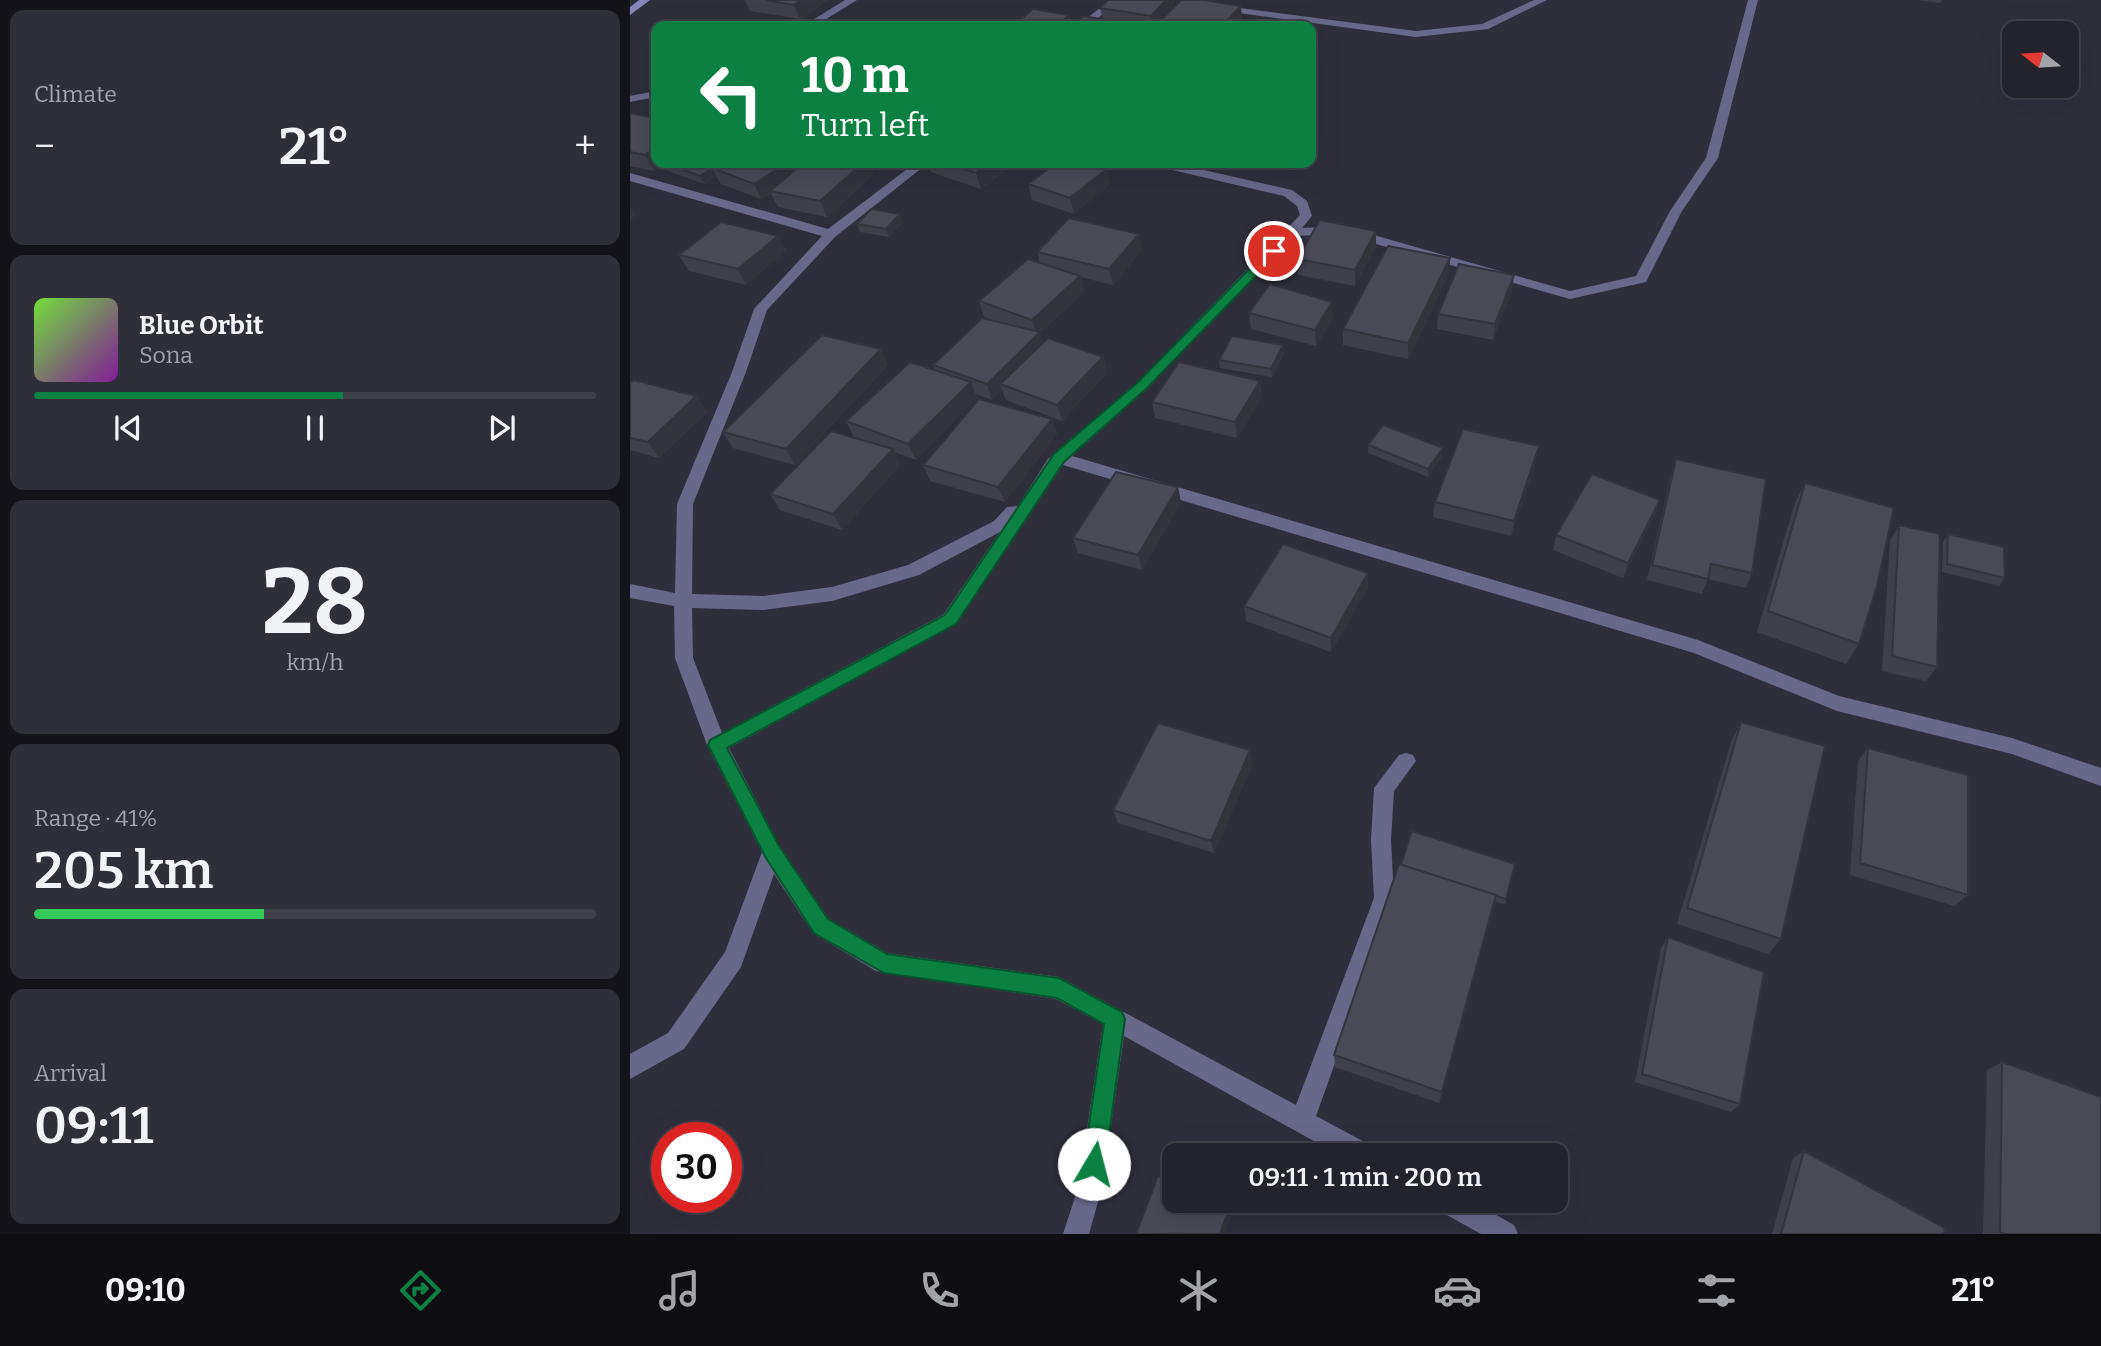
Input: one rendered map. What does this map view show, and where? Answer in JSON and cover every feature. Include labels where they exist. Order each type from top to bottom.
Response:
[{"type":"main road","points":[[630,12],[645,0]]},
{"type":"street","points":[[816,21],[852,0]]},
{"type":"street","points":[[1089,21],[1116,0]]},
{"type":"street","points":[[1184,0],[1202,5],[1416,34],[1484,27],[1542,0]]},
{"type":"street","points":[[1292,232],[1342,230],[1570,295],[1641,279],[1676,211],[1712,158],[1753,0]]},
{"type":"street","points":[[630,99],[651,95]]},
{"type":"street","points":[[916,168],[830,234],[761,309],[739,372],[685,504],[684,658],[717,745],[772,852],[821,926],[884,963],[1059,988],[1341,1143]]},
{"type":"street","points":[[630,591],[683,601],[763,603],[818,596],[913,570],[1000,525],[1059,458],[1142,386],[1306,216],[1303,204],[1288,193],[1180,168]]},
{"type":"street","points":[[630,177],[830,234]]},
{"type":"street","points":[[717,745],[950,619],[1059,458]]},
{"type":"street","points":[[1059,458],[1698,647],[1837,703],[2012,746],[2101,777]]},
{"type":"street","points":[[1302,1121],[1384,898],[1381,840],[1384,788],[1406,761]]},
{"type":"street","points":[[630,1067],[676,1041],[733,959],[772,852]]},
{"type":"street","points":[[1076,1234],[1090,1188],[1115,1019]]},
{"type":"street","points":[[1468,1213],[1505,1234]]},
{"type":"building","points":[[766,0],[801,0],[794,5]]},
{"type":"building","points":[[1108,0],[1166,0],[1151,16],[1100,8]]},
{"type":"building","points":[[1181,0],[1204,0],[1241,6],[1227,21],[1160,21]]},
{"type":"building","points":[[1033,9],[1069,15],[1062,21],[1019,21]]},
{"type":"building","points":[[1083,16],[1112,21],[1077,21]]},
{"type":"building","points":[[630,113],[651,117],[651,151],[645,155],[630,152]]},
{"type":"building","points":[[678,168],[713,168],[700,176]]},
{"type":"building","points":[[712,168],[779,168],[754,184]]},
{"type":"building","points":[[797,168],[857,168],[820,201],[770,191]]},
{"type":"building","points":[[960,168],[984,168],[976,173]]},
{"type":"building","points":[[1049,168],[1107,169],[1070,198],[1028,184]]},
{"type":"building","points":[[871,209],[900,214],[886,229],[857,224]]},
{"type":"building","points":[[1069,218],[1139,234],[1109,269],[1037,252]]},
{"type":"building","points":[[1320,220],[1376,231],[1355,270],[1297,259]]},
{"type":"building","points":[[721,222],[778,236],[738,269],[679,255]]},
{"type":"building","points":[[1388,246],[1450,258],[1408,343],[1343,329]]},
{"type":"building","points":[[1028,259],[1080,276],[1032,320],[979,301]]},
{"type":"building","points":[[1459,264],[1514,275],[1495,324],[1438,314]]},
{"type":"building","points":[[1270,284],[1332,302],[1315,330],[1249,313]]},
{"type":"building","points":[[982,318],[1040,332],[987,384],[933,365]]},
{"type":"building","points":[[822,335],[881,349],[786,449],[723,432]]},
{"type":"building","points":[[1232,336],[1283,345],[1271,369],[1219,360]]},
{"type":"building","points":[[1048,338],[1103,357],[1057,405],[1000,384]]},
{"type":"building","points":[[910,362],[971,382],[908,444],[846,421]]},
{"type":"building","points":[[1179,362],[1260,381],[1235,422],[1152,402]]},
{"type":"building","points":[[634,380],[696,396],[648,442],[630,438],[630,383]]},
{"type":"building","points":[[979,399],[1052,419],[998,487],[923,465]]},
{"type":"building","points":[[1383,425],[1443,448],[1428,469],[1368,445]]},
{"type":"building","points":[[1463,429],[1539,446],[1514,521],[1435,502]]},
{"type":"building","points":[[831,431],[893,449],[833,514],[770,494]]},
{"type":"building","points":[[1676,459],[1766,479],[1752,573],[1711,564],[1708,579],[1652,565]]},
{"type":"building","points":[[1116,472],[1178,487],[1138,555],[1073,538]]},
{"type":"building","points":[[1592,474],[1660,500],[1628,563],[1556,535]]},
{"type":"building","points":[[1805,483],[1894,508],[1877,586],[1859,644],[1768,611]]},
{"type":"building","points":[[1899,525],[1940,534],[1937,667],[1892,656]]},
{"type":"building","points":[[1948,534],[2004,547],[2005,578],[1947,564]]},
{"type":"building","points":[[1283,544],[1368,573],[1331,638],[1244,606]]},
{"type":"building","points":[[1741,722],[1825,746],[1781,939],[1687,908]]},
{"type":"building","points":[[1158,723],[1250,750],[1211,841],[1113,810]]},
{"type":"building","points":[[1868,748],[1968,775],[1968,895],[1860,863]]},
{"type":"building","points":[[1412,831],[1515,864],[1506,899],[1401,865]]},
{"type":"building","points":[[1399,864],[1496,895],[1442,1092],[1334,1055]]},
{"type":"building","points":[[1668,937],[1764,972],[1740,1104],[1642,1074]]},
{"type":"building","points":[[2002,1062],[2101,1097],[2101,1234],[2000,1232]]},
{"type":"building","points":[[1804,1151],[1945,1228],[1944,1234],[1781,1234]]},
{"type":"building","points":[[1158,1176],[1162,1178],[1162,1213],[1227,1213],[1220,1234],[1136,1234]]},
{"type":"route","points":[[1094,1164],[1115,1019],[1059,988],[884,963],[821,926],[772,852],[717,745],[950,619],[1059,458],[1142,386],[1274,251]]}]
